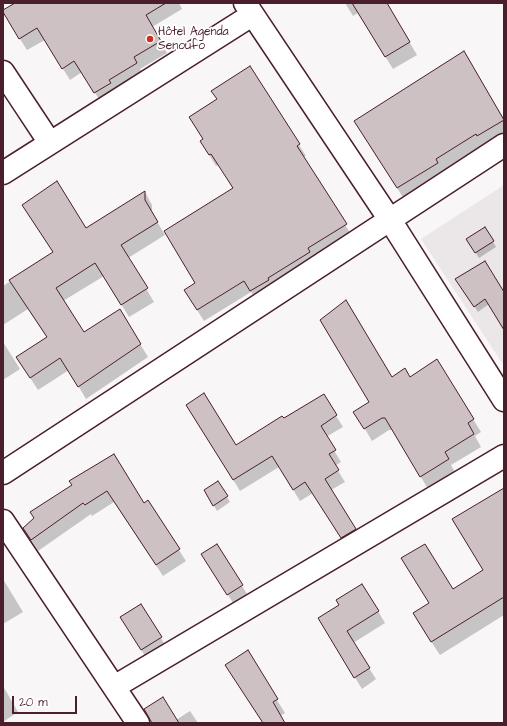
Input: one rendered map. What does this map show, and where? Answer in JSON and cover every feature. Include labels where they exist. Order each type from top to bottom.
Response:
[{"type":"street","points":[[3,173],[50,144],[248,9],[390,220],[504,400]]},
{"type":"street","points":[[3,72],[50,144]]},
{"type":"street","points":[[3,474],[504,145]]},
{"type":"street","points":[[114,687],[504,456]]},
{"type":"street","points":[[3,521],[138,723]]},
{"type":"shaded area","points":[[504,185],[504,366],[421,239]]},
{"type":"building","points":[[15,3],[166,3],[146,15],[161,41],[134,57],[137,63],[109,80],[111,83],[94,93],[74,61],[62,69],[37,28],[19,39],[3,12],[3,10]]},
{"type":"building","points":[[352,3],[387,3],[410,42],[385,57]]},
{"type":"building","points":[[464,51],[504,120],[477,136],[476,134],[436,159],[438,163],[397,188],[354,121]]},
{"type":"building","points":[[250,66],[300,144],[297,146],[347,224],[308,248],[310,252],[250,291],[244,281],[197,310],[184,290],[195,283],[164,231],[233,188],[211,154],[209,155],[200,141],[203,139],[189,117],[217,99],[211,91]]},
{"type":"building","points":[[57,181],[86,228],[145,191],[145,200],[158,222],[121,245],[148,288],[121,305],[95,263],[56,288],[84,332],[120,309],[141,344],[78,387],[60,358],[30,378],[16,357],[47,337],[9,280],[53,252],[22,205]]},
{"type":"building","points":[[485,227],[494,241],[475,253],[466,239]]},
{"type":"building","points":[[485,261],[504,292],[504,330],[485,299],[474,307],[455,279]]},
{"type":"building","points":[[346,300],[392,377],[405,368],[410,377],[437,359],[474,419],[468,423],[474,434],[445,452],[449,459],[420,477],[385,418],[382,418],[364,429],[353,412],[369,402],[320,320]]},
{"type":"building","points":[[204,393],[236,445],[282,416],[284,418],[324,394],[337,415],[321,426],[336,450],[329,454],[339,470],[325,479],[356,529],[341,538],[305,482],[293,490],[272,456],[233,480],[186,405]]},
{"type":"building","points":[[114,454],[144,503],[148,500],[180,549],[156,565],[107,491],[85,505],[83,503],[31,540],[23,528],[34,518],[30,512],[72,485],[69,481]]},
{"type":"building","points":[[218,481],[228,496],[213,506],[204,490]]},
{"type":"building","points":[[504,488],[504,597],[431,642],[413,613],[429,603],[401,558],[425,544],[453,589],[483,570],[452,519]]},
{"type":"building","points":[[217,544],[243,585],[227,595],[201,554]]},
{"type":"building","points":[[362,584],[379,611],[347,631],[370,668],[354,678],[318,618],[339,605],[336,600]]},
{"type":"building","points":[[141,604],[162,637],[141,650],[120,617]]},
{"type":"building","points":[[248,650],[278,699],[273,702],[285,723],[263,723],[225,665]]},
{"type":"building","points":[[163,697],[179,723],[152,723],[144,709]]},
{"type":"place","name":"Hôtel Agenda Senoufo","points":[[150,39]]}]
